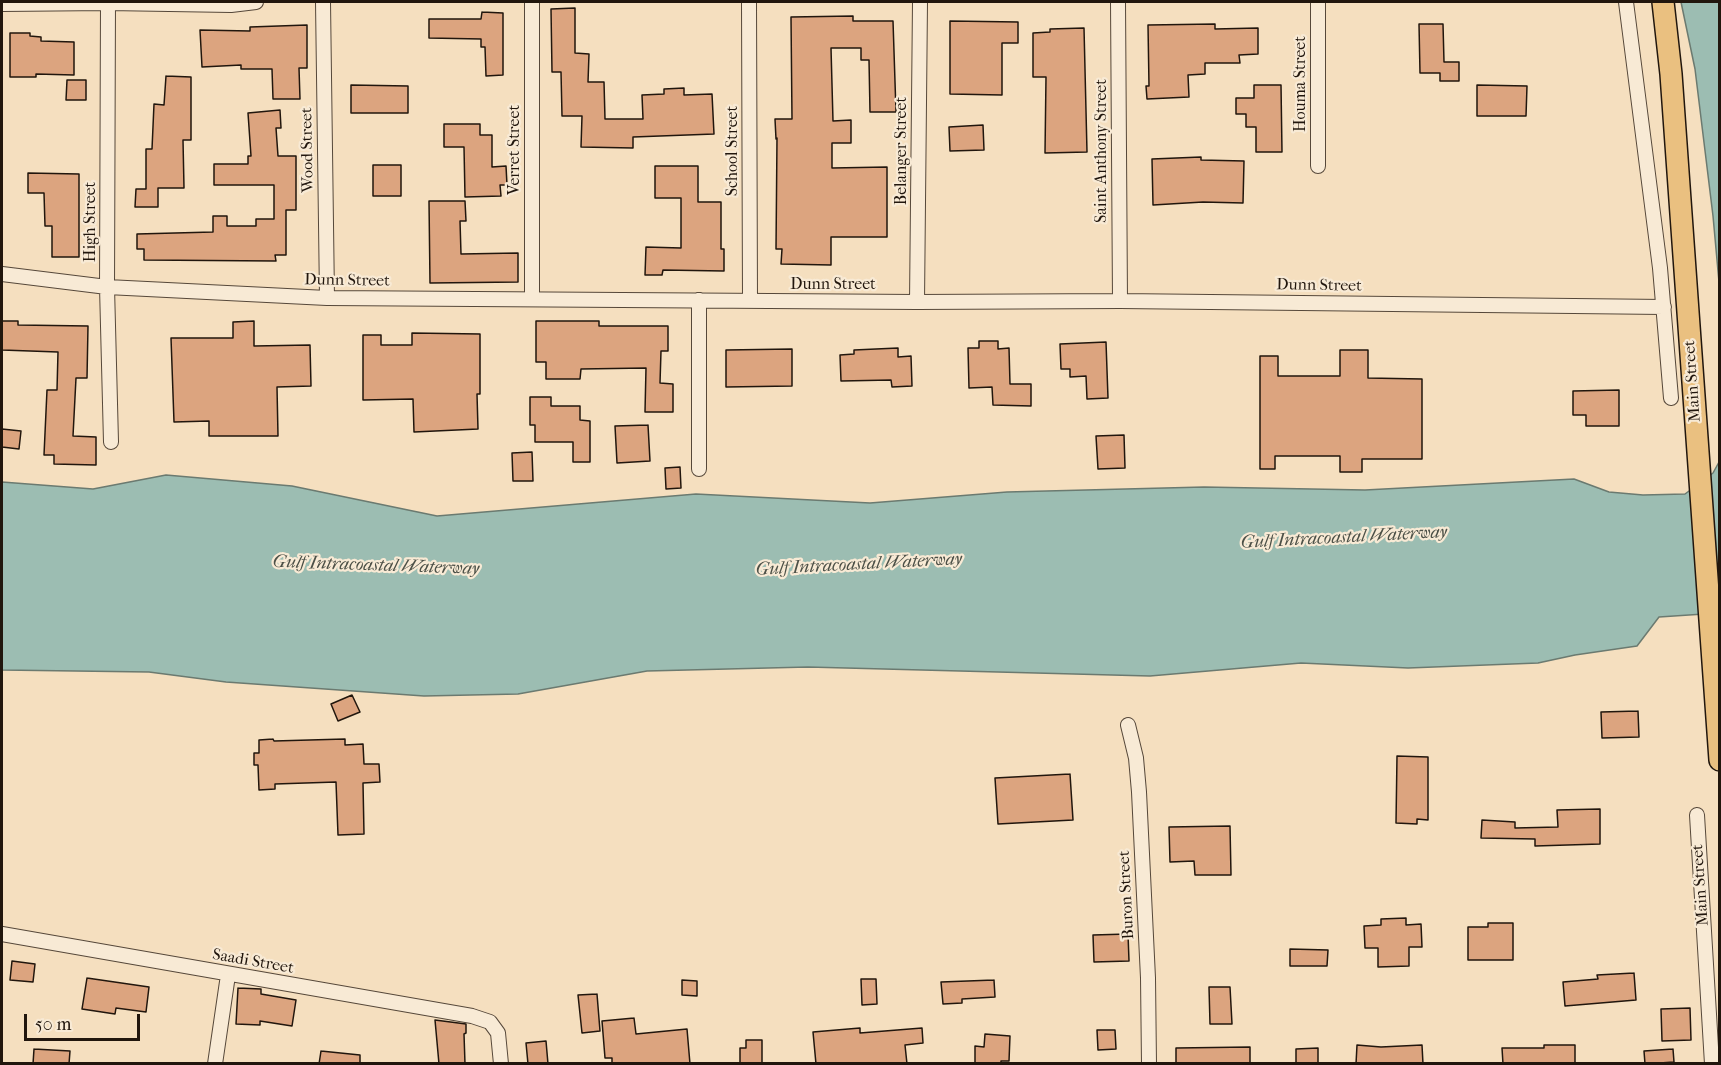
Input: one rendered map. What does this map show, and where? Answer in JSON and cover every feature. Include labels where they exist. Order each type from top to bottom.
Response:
[{"type":"main road","name":"Main Street","points":[[1663,2],[1672,86],[1719,760]]},
{"type":"street","points":[[2,4],[108,2],[231,5],[256,2]]},
{"type":"street","name":"High Street","points":[[108,2],[107,287],[111,442]]},
{"type":"street","name":"Wood Street","points":[[322,2],[327,298]]},
{"type":"street","name":"Verret Street","points":[[532,2],[532,299]]},
{"type":"street","name":"School Street","points":[[749,2],[750,301]]},
{"type":"street","name":"Belanger Street","points":[[918,302],[920,2]]},
{"type":"street","name":"Saint Anthony Street","points":[[1118,2],[1119,301]]},
{"type":"street","name":"Houma Street","points":[[1318,2],[1318,166]]},
{"type":"street","name":"Main Street","points":[[1626,2],[1664,307],[1671,398]]},
{"type":"street","name":"Dunn Street","points":[[2,274],[107,287],[327,298],[1119,301],[1664,307]]},
{"type":"street","points":[[699,300],[699,469]]},
{"type":"street","name":"Buron Street","points":[[1128,725],[1136,758],[1139,792],[1148,978],[1149,1064]]},
{"type":"street","name":"Main Street","points":[[1697,815],[1712,1064]]},
{"type":"street","name":"Saadi Street","points":[[2,934],[472,1016],[490,1022],[498,1033],[501,1064]]},
{"type":"street","points":[[215,1064],[228,975]]},
{"type":"water","points":[[1681,2],[1719,2],[1719,282],[1695,69]]},
{"type":"water","name":"Gulf Intracoastal Waterway","points":[[1719,462],[1719,613],[1659,617],[1637,646],[1538,663],[1408,668],[1301,663],[1150,676],[808,667],[647,671],[518,694],[424,696],[226,682],[149,672],[2,670],[2,482],[93,489],[166,475],[292,486],[437,516],[696,494],[870,503],[1007,492],[1204,487],[1365,490],[1574,479],[1609,492],[1643,495],[1685,494],[1713,473]]},
{"type":"building","points":[[575,8],[575,53],[589,54],[588,82],[604,82],[605,119],[643,119],[642,95],[664,94],[664,89],[684,88],[684,95],[712,94],[714,134],[633,137],[633,148],[581,147],[582,116],[562,116],[561,72],[552,72],[551,9]]},
{"type":"building","points":[[482,12],[503,13],[503,75],[486,76],[485,47],[481,47],[481,39],[429,38],[429,19],[481,19]]},
{"type":"building","points":[[853,16],[853,21],[893,21],[896,112],[870,112],[869,60],[861,60],[861,48],[831,48],[833,121],[851,120],[851,143],[832,143],[832,168],[887,167],[887,237],[831,237],[831,265],[781,264],[782,249],[776,249],[777,138],[775,119],[792,119],[791,17]]},
{"type":"building","points":[[950,21],[1018,22],[1018,43],[1002,43],[1002,95],[950,94]]},
{"type":"building","points":[[1215,24],[1215,29],[1258,28],[1258,54],[1239,55],[1240,63],[1205,63],[1205,74],[1188,75],[1189,97],[1147,99],[1146,86],[1149,86],[1148,25]]},
{"type":"building","points":[[1419,24],[1443,24],[1444,62],[1459,62],[1459,81],[1440,81],[1440,73],[1420,73]]},
{"type":"building","points":[[307,25],[307,68],[299,68],[300,99],[273,99],[272,69],[241,69],[241,65],[202,67],[200,30],[250,31],[250,27]]},
{"type":"building","points":[[1084,28],[1087,152],[1045,153],[1046,77],[1033,77],[1033,33],[1050,32],[1050,29]]},
{"type":"building","points":[[10,33],[30,33],[30,36],[41,37],[41,41],[74,42],[74,75],[36,74],[36,77],[10,77]]},
{"type":"building","points":[[166,76],[191,77],[191,140],[183,140],[184,188],[158,188],[158,207],[135,207],[136,189],[146,189],[146,149],[152,149],[154,104],[164,105]]},
{"type":"building","points":[[67,80],[86,80],[86,100],[66,100]]},
{"type":"building","points":[[351,85],[408,86],[408,113],[351,113]]},
{"type":"building","points":[[1254,85],[1281,85],[1282,152],[1256,152],[1256,127],[1246,127],[1246,114],[1236,114],[1236,98],[1254,98]]},
{"type":"building","points":[[1477,85],[1527,86],[1526,116],[1477,116]]},
{"type":"building","points":[[280,110],[281,128],[276,128],[278,156],[296,156],[296,210],[286,210],[286,255],[275,255],[276,261],[144,260],[144,249],[137,249],[137,234],[213,232],[213,216],[227,216],[227,226],[256,226],[256,219],[274,219],[274,185],[214,185],[214,164],[248,164],[248,156],[251,156],[248,113]]},
{"type":"building","points":[[444,124],[480,124],[480,135],[492,135],[492,167],[506,166],[507,185],[500,185],[501,196],[465,197],[464,147],[444,147]]},
{"type":"building","points":[[983,125],[984,150],[950,151],[949,127]]},
{"type":"building","points":[[1201,157],[1201,160],[1244,161],[1243,203],[1203,202],[1153,205],[1152,159]]},
{"type":"building","points":[[373,165],[401,165],[401,196],[373,196]]},
{"type":"building","points":[[655,166],[698,166],[698,202],[721,202],[721,249],[724,249],[724,271],[663,270],[662,275],[645,275],[646,247],[681,248],[681,198],[655,198]]},
{"type":"building","points":[[28,173],[79,174],[79,257],[52,257],[52,226],[45,226],[44,193],[28,193]]},
{"type":"building","points":[[429,201],[465,201],[466,221],[460,221],[461,254],[518,253],[518,282],[430,283]]},
{"type":"building","points":[[2,321],[18,321],[18,325],[88,326],[87,378],[76,378],[73,436],[96,437],[96,465],[54,464],[54,455],[44,455],[47,390],[57,390],[58,352],[2,350]]},
{"type":"building","points":[[254,321],[254,346],[310,345],[311,386],[277,387],[278,436],[209,436],[209,421],[174,422],[171,338],[233,338],[233,322]]},
{"type":"building","points":[[536,321],[599,321],[599,326],[668,326],[668,351],[661,351],[660,383],[673,384],[673,412],[645,412],[646,368],[581,369],[580,379],[546,379],[546,362],[536,362]]},
{"type":"building","points":[[412,333],[480,334],[478,429],[414,432],[413,399],[363,400],[363,335],[381,335],[381,345],[412,345]]},
{"type":"building","points":[[979,341],[998,341],[998,349],[1009,348],[1010,384],[1031,384],[1031,406],[993,405],[992,387],[969,388],[968,348],[979,348]]},
{"type":"building","points":[[1106,342],[1108,398],[1087,399],[1086,376],[1070,377],[1070,369],[1061,369],[1060,344]]},
{"type":"building","points":[[898,348],[898,357],[911,356],[912,386],[892,387],[891,380],[841,381],[840,355],[854,354],[854,350]]},
{"type":"building","points":[[792,349],[792,386],[726,387],[726,350]]},
{"type":"building","points":[[1340,350],[1368,350],[1368,378],[1422,379],[1422,459],[1362,459],[1362,472],[1340,472],[1340,456],[1275,456],[1275,469],[1260,469],[1260,356],[1278,356],[1278,376],[1340,376]]},
{"type":"building","points":[[1619,390],[1619,426],[1586,426],[1586,415],[1573,415],[1573,391]]},
{"type":"building","points":[[530,397],[551,397],[551,406],[580,406],[580,420],[590,421],[590,462],[573,462],[573,442],[535,442],[535,425],[530,425]]},
{"type":"building","points":[[648,425],[650,461],[617,463],[615,426]]},
{"type":"building","points":[[2,429],[21,431],[19,449],[2,447]]},
{"type":"building","points":[[1124,435],[1125,468],[1098,469],[1096,436]]},
{"type":"building","points":[[532,452],[533,481],[513,481],[512,453]]},
{"type":"building","points":[[680,467],[681,488],[666,489],[665,468]]},
{"type":"building","points":[[352,695],[360,712],[338,721],[331,704]]},
{"type":"building","points":[[1638,711],[1639,737],[1602,738],[1601,712]]},
{"type":"building","points":[[273,739],[274,741],[345,739],[345,745],[363,744],[364,764],[379,764],[380,782],[363,783],[364,834],[338,835],[336,782],[275,784],[275,789],[259,790],[258,765],[254,765],[254,753],[259,753],[259,740]]},
{"type":"building","points":[[1397,756],[1428,757],[1428,820],[1417,819],[1417,824],[1396,823]]},
{"type":"building","points":[[1070,774],[1073,820],[998,824],[995,778]]},
{"type":"building","points":[[1600,809],[1600,844],[1535,846],[1535,839],[1481,838],[1482,820],[1515,822],[1515,828],[1558,827],[1557,810]]},
{"type":"building","points":[[1230,826],[1231,875],[1195,875],[1194,861],[1170,862],[1169,827]]},
{"type":"building","points":[[1406,918],[1406,925],[1421,924],[1422,947],[1409,947],[1409,966],[1378,967],[1378,948],[1365,948],[1364,926],[1381,925],[1381,919]]},
{"type":"building","points":[[1488,923],[1513,923],[1513,960],[1468,960],[1468,927],[1488,927]]},
{"type":"building","points":[[1128,934],[1129,961],[1094,962],[1093,935]]},
{"type":"building","points":[[1290,949],[1328,950],[1327,966],[1290,966]]},
{"type":"building","points":[[12,961],[35,964],[33,982],[10,980]]},
{"type":"building","points":[[1634,973],[1636,1000],[1565,1006],[1563,982],[1598,979],[1597,975]]},
{"type":"building","points":[[87,978],[149,987],[146,1012],[116,1008],[115,1014],[82,1009]]},
{"type":"building","points":[[861,979],[876,979],[877,1004],[862,1005]]},
{"type":"building","points":[[682,980],[697,981],[697,996],[682,995]]},
{"type":"building","points":[[994,980],[995,997],[962,999],[962,1003],[943,1004],[941,982]]},
{"type":"building","points":[[1209,987],[1230,987],[1232,1024],[1210,1024]]},
{"type":"building","points":[[238,988],[261,989],[261,994],[296,1000],[292,1026],[260,1021],[260,1025],[236,1024]]},
{"type":"building","points":[[597,994],[600,1031],[582,1033],[578,995]]},
{"type":"building","points":[[1690,1008],[1691,1040],[1662,1041],[1661,1009]]},
{"type":"building","points":[[634,1018],[636,1034],[687,1029],[690,1064],[612,1064],[612,1058],[605,1058],[602,1021]]},
{"type":"building","points":[[435,1020],[466,1024],[465,1064],[439,1064]]},
{"type":"building","points":[[860,1028],[860,1033],[922,1028],[923,1043],[905,1045],[907,1064],[816,1064],[813,1032]]},
{"type":"building","points":[[1097,1030],[1115,1030],[1116,1049],[1098,1050]]},
{"type":"building","points":[[985,1034],[1010,1036],[1009,1061],[1001,1061],[1001,1064],[975,1064],[975,1046],[984,1047]]},
{"type":"building","points":[[746,1040],[762,1040],[762,1064],[740,1064],[740,1048],[746,1048]]},
{"type":"building","points":[[546,1041],[548,1064],[528,1064],[526,1043]]},
{"type":"building","points":[[1357,1045],[1381,1047],[1422,1045],[1423,1064],[1356,1064]]},
{"type":"building","points":[[1544,1045],[1575,1045],[1575,1064],[1503,1064],[1502,1048],[1544,1048]]},
{"type":"building","points":[[1250,1047],[1250,1064],[1176,1064],[1176,1048]]},
{"type":"building","points":[[1318,1048],[1318,1064],[1296,1064],[1296,1049]]},
{"type":"building","points":[[34,1049],[70,1051],[69,1064],[33,1064]]},
{"type":"building","points":[[1673,1049],[1674,1062],[1645,1064],[1644,1051]]},
{"type":"building","points":[[321,1051],[360,1055],[360,1064],[319,1064]]}]
